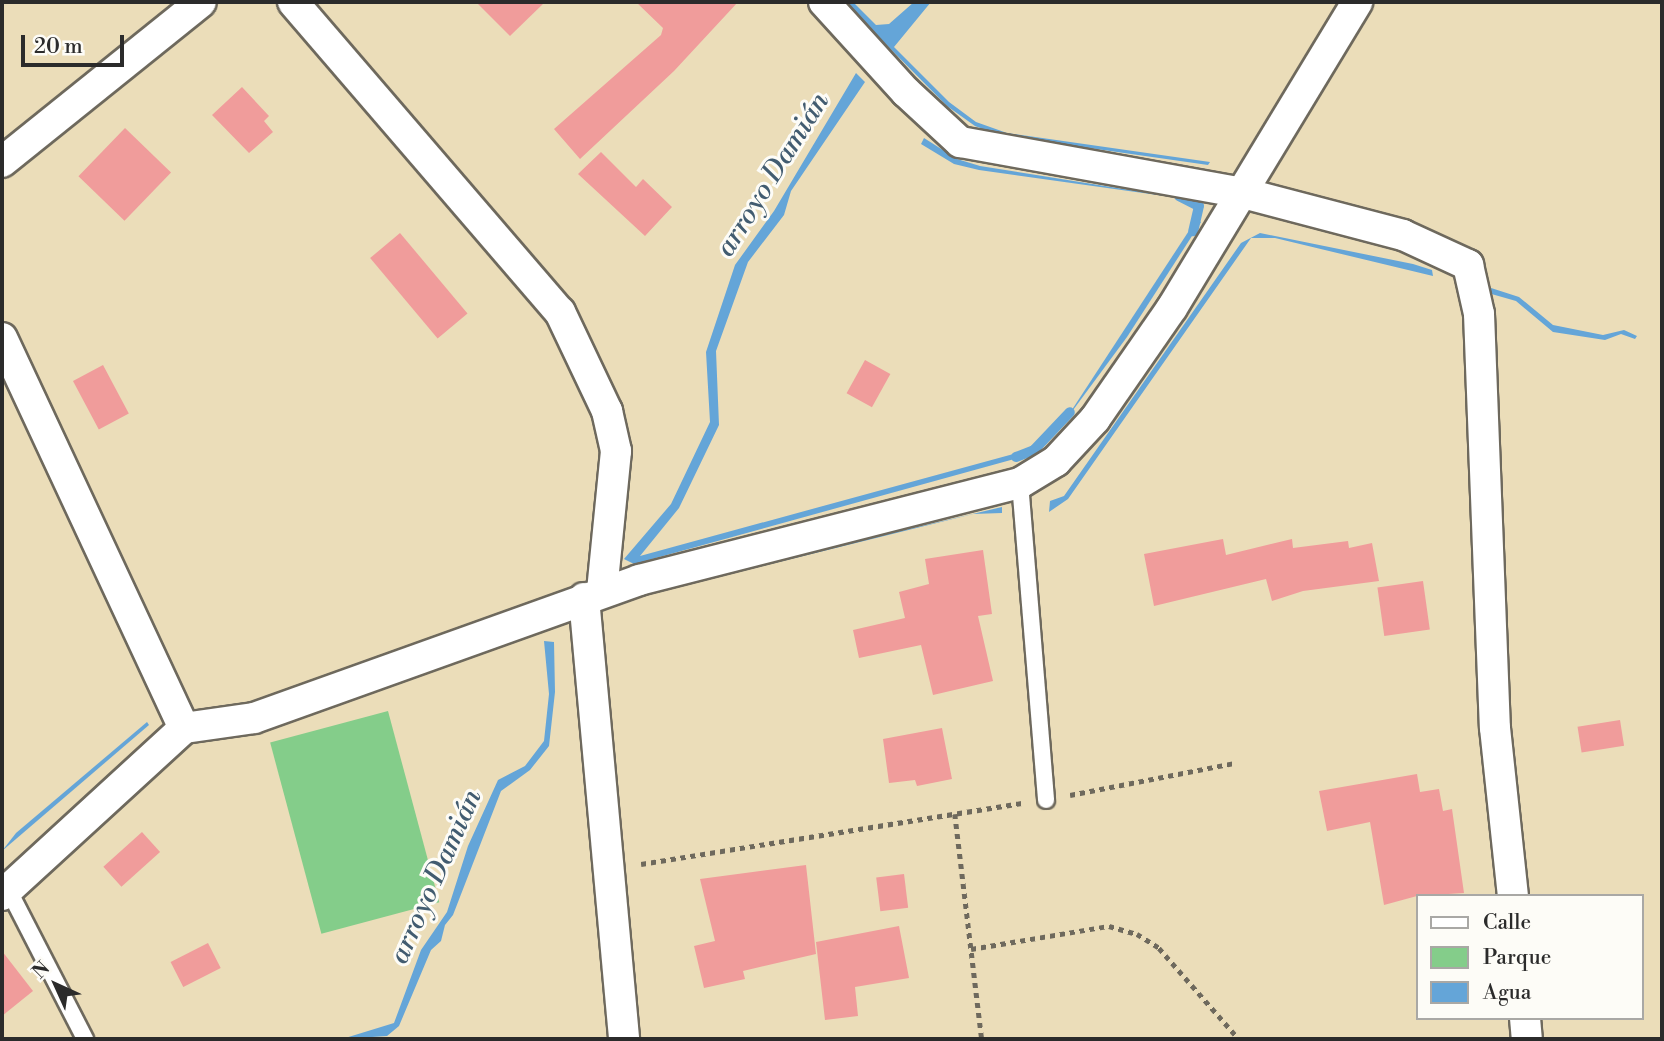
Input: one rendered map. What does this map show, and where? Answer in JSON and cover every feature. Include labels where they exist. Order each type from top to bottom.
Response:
[{"type":"street","points":[[2,162],[201,2]]},
{"type":"street","points":[[293,2],[561,312],[607,411],[615,451],[593,595],[606,869],[624,1039]]},
{"type":"street","points":[[824,2],[906,92],[960,142],[1243,193],[1404,235],[1468,265],[1479,314],[1495,728],[1513,894]]},
{"type":"street","points":[[5,892],[184,728],[254,718],[593,595],[925,504],[1020,482],[1056,461],[1095,419],[1243,193],[1357,2]]},
{"type":"street","points":[[2,338],[184,728]]},
{"type":"street","points":[[1525,1020],[1527,1039]]},
{"type":"lane","points":[[1020,482],[1046,800]]},
{"type":"lane","points":[[5,892],[85,1039]]},
{"type":"path","points":[[606,869],[1046,800],[1234,763]]},
{"type":"path","points":[[956,814],[982,1039]]},
{"type":"path","points":[[971,949],[1109,926],[1137,934],[1159,948],[1239,1039]]},
{"type":"green space","points":[[388,711],[439,902],[321,934],[270,743]]},
{"type":"water","points":[[844,2],[853,2],[876,25],[889,24],[914,2],[931,2],[894,47],[949,102],[976,122],[1007,133],[1210,162],[1208,165],[999,135],[975,126],[947,106]]},
{"type":"water","points":[[856,73],[865,82],[791,191],[784,215],[748,262],[716,351],[719,425],[679,508],[640,556],[1028,450],[1029,455],[634,564],[624,559],[671,504],[710,422],[706,352],[735,265],[774,211]]},
{"type":"water","points":[[924,138],[957,159],[980,166],[1186,199],[979,170],[954,164],[921,144]]},
{"type":"water","points":[[1196,220],[1201,222],[1127,337],[1062,425]]},
{"type":"water","points":[[1260,233],[1413,264],[1432,270],[1433,276],[1275,238],[1251,238],[1068,499],[1049,512],[1050,501],[1064,496],[1241,243]]},
{"type":"water","points":[[1488,287],[1519,297],[1553,325],[1603,335],[1624,330],[1637,336],[1635,339],[1621,334],[1605,340],[1553,332],[1516,301],[1488,293]]},
{"type":"water","points":[[1002,507],[1002,513],[973,514],[621,601],[608,609],[609,602],[621,597]]},
{"type":"water","points":[[544,641],[554,642],[555,692],[549,746],[530,770],[501,791],[453,915],[445,925],[441,941],[431,950],[399,1026],[387,1036],[342,1039],[394,1023],[421,950],[447,912],[468,846],[498,780],[525,766],[544,741],[549,694]]},
{"type":"water","points":[[147,722],[149,725],[2,851],[16,833]]},
{"type":"building","points":[[476,2],[545,2],[510,36]]},
{"type":"building","points":[[636,2],[738,2],[674,71],[580,159],[554,129],[661,35],[663,28]]},
{"type":"building","points":[[242,87],[269,116],[264,121],[273,132],[249,153],[212,115]]},
{"type":"building","points":[[125,128],[171,172],[124,221],[78,176]]},
{"type":"building","points":[[601,152],[636,187],[643,179],[672,207],[645,236],[578,174]]},
{"type":"building","points":[[400,233],[467,313],[438,339],[370,258]]},
{"type":"building","points":[[865,360],[890,374],[872,407],[847,393]]},
{"type":"building","points":[[103,365],[129,414],[99,430],[73,381]]},
{"type":"building","points":[[1223,539],[1226,555],[1292,539],[1293,548],[1348,541],[1349,548],[1372,543],[1379,581],[1303,591],[1272,601],[1266,579],[1154,606],[1144,554]]},
{"type":"building","points":[[983,550],[992,614],[978,616],[993,681],[933,695],[921,645],[859,658],[853,630],[905,618],[899,592],[929,584],[925,559]]},
{"type":"building","points":[[1423,581],[1430,630],[1384,636],[1377,587]]},
{"type":"building","points":[[1620,720],[1624,746],[1582,752],[1578,727]]},
{"type":"building","points":[[942,728],[952,779],[917,786],[915,780],[889,783],[883,739]]},
{"type":"building","points":[[1417,774],[1420,792],[1439,789],[1443,811],[1452,809],[1464,893],[1416,894],[1416,896],[1384,905],[1370,822],[1327,831],[1319,791]]},
{"type":"building","points":[[142,832],[160,852],[121,887],[103,867]]},
{"type":"building","points":[[806,865],[816,954],[743,971],[745,979],[704,988],[694,946],[715,941],[700,879]]},
{"type":"building","points":[[904,874],[908,908],[880,911],[876,877]]},
{"type":"building","points":[[899,926],[909,978],[855,987],[858,1016],[825,1020],[816,942]]},
{"type":"building","points":[[208,943],[221,968],[183,987],[171,962]]},
{"type":"building","points":[[2,951],[33,991],[2,1016]]},
{"type":"waterway","points":[[1179,196],[1199,206],[1193,231]]},
{"type":"waterway","points":[[1016,457],[1034,450],[1070,412]]},
{"type":"water label","name":"arroyo Damián","points":[[773,175]]},
{"type":"water label","name":"arroyo Damián","points":[[436,877]]}]
